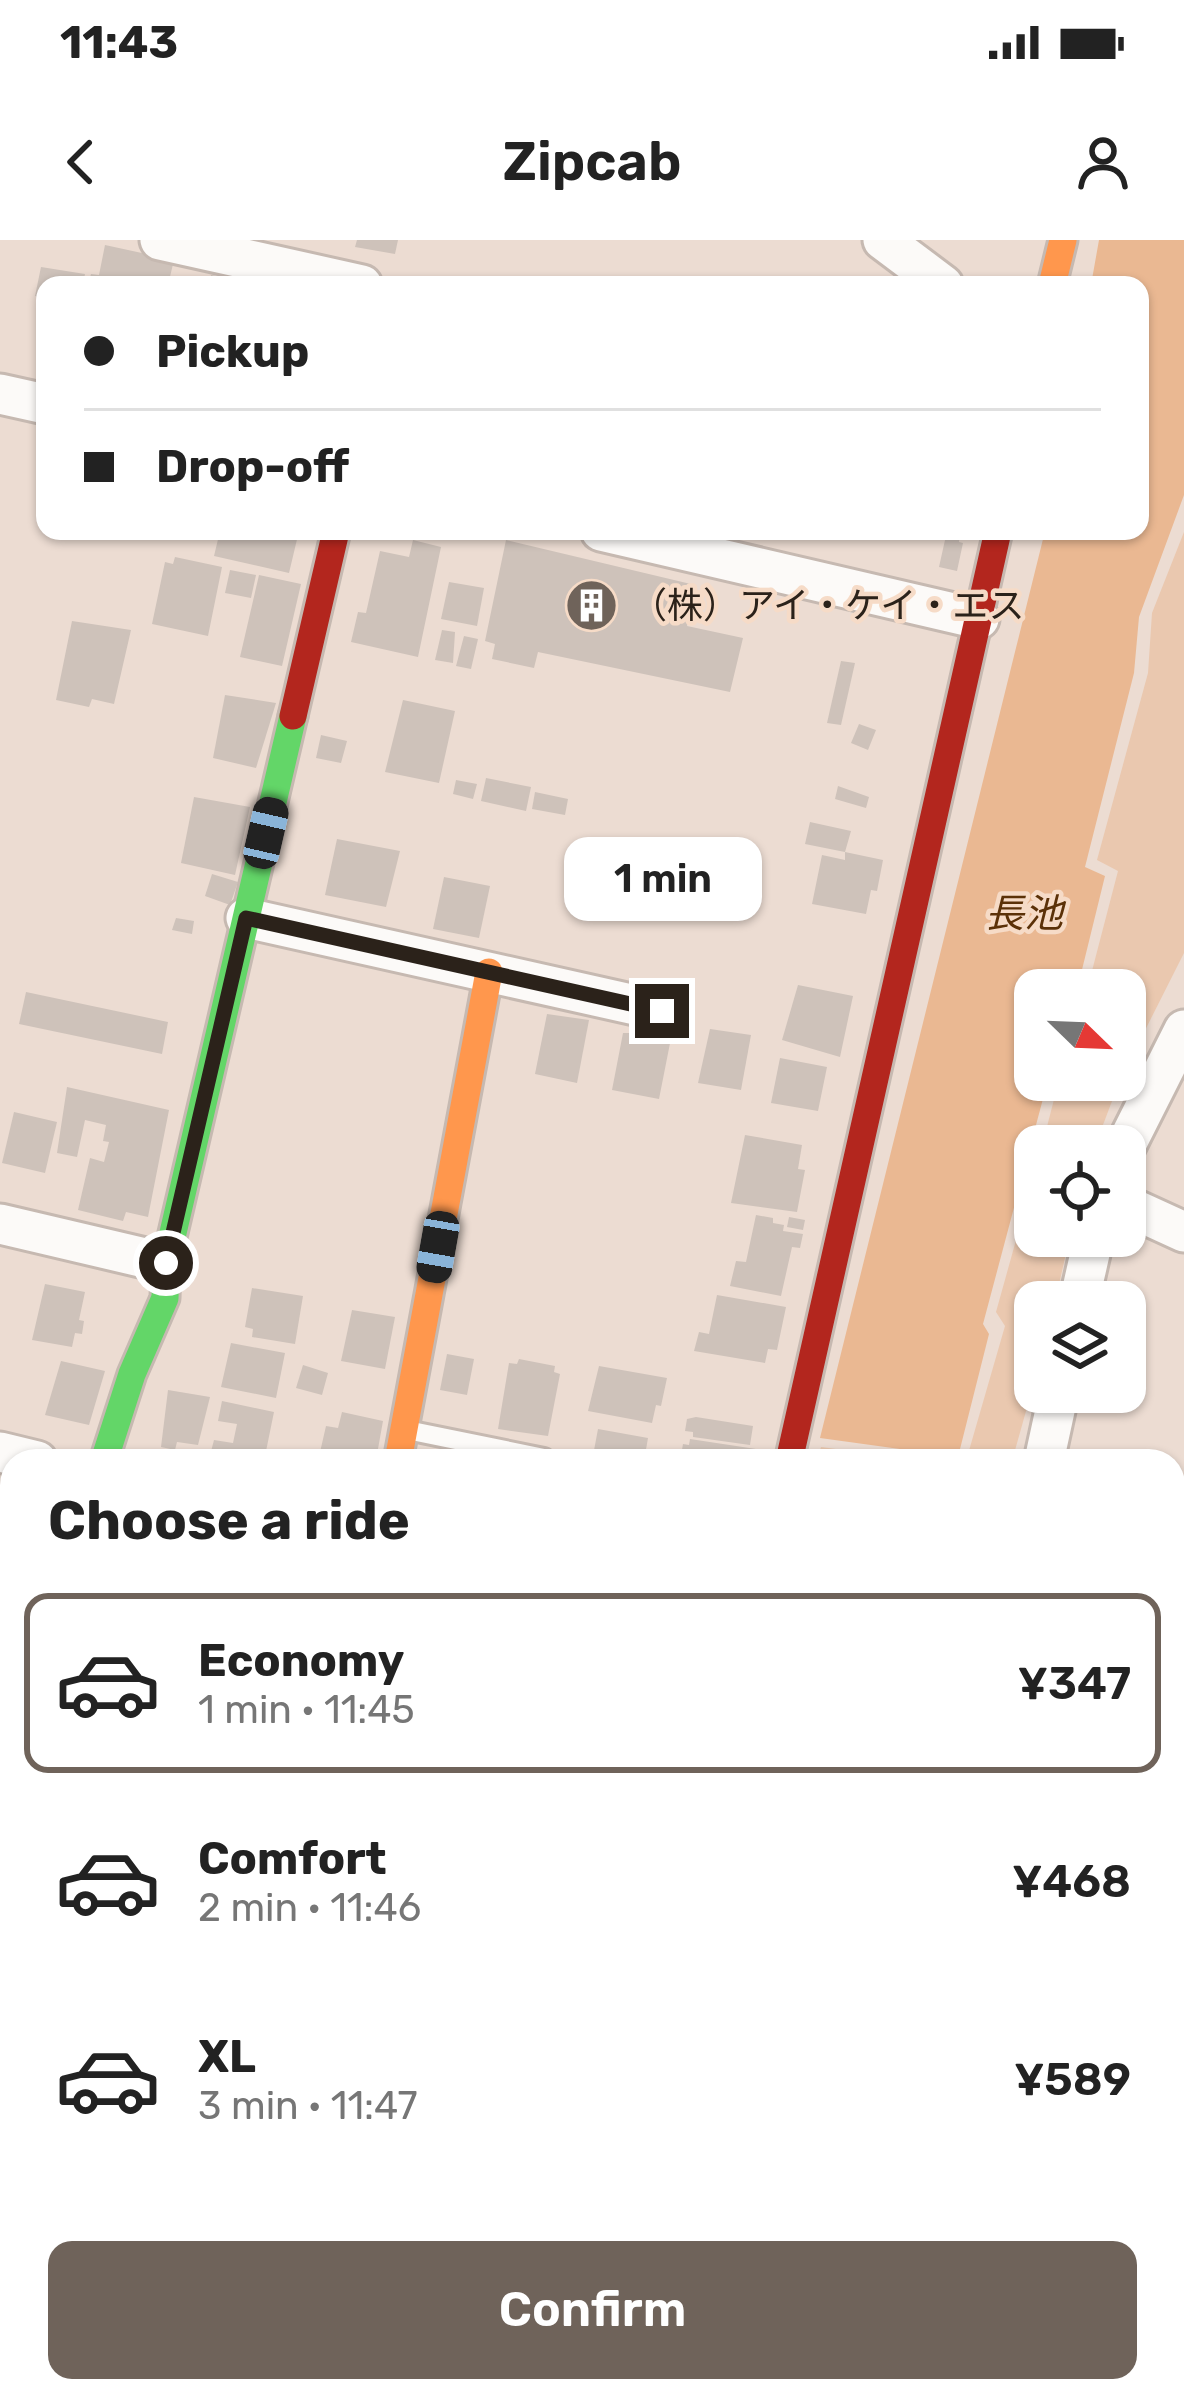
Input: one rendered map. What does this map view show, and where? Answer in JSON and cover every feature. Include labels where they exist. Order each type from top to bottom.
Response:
[{"type":"street","points":[[160,240],[322,276]]},
{"type":"street","points":[[883,240],[931,276]]},
{"type":"street","points":[[1054,276],[1063,240]]},
{"type":"street","points":[[0,394],[36,402]]},
{"type":"street","points":[[108,1449],[132,1374],[166,1298],[166,1263],[334,540]]},
{"type":"street","points":[[640,540],[979,619]]},
{"type":"street","points":[[792,1449],[996,540]]},
{"type":"street","points":[[246,918],[662,1011]]},
{"type":"street","points":[[400,1449],[489,972]]},
{"type":"street","points":[[1136,1125],[1184,1030]]},
{"type":"street","points":[[1146,1215],[1184,1232]]},
{"type":"street","points":[[0,1224],[166,1263]]},
{"type":"street","points":[[1047,1449],[1054,1413]]},
{"type":"lane","points":[[404,1430],[499,1449]]},
{"type":"shaded area","points":[[1184,532],[1184,953],[1146,1028],[1146,969],[1092,969],[1118,871],[1097,860],[1148,673],[1152,613]]},
{"type":"shaded area","points":[[1054,1101],[1112,1101],[1103,1125],[1047,1125]]},
{"type":"shaded area","points":[[1014,1247],[1014,1257],[1065,1257],[1060,1281],[1014,1281],[1014,1413],[1025,1413],[1015,1449],[969,1449],[1005,1326],[996,1312]]},
{"type":"water","name":"長池","points":[[1099,240],[1184,240],[1184,495],[1139,617],[1134,673],[1085,867],[1105,876],[1082,969],[1014,969],[1014,1101],[1042,1101],[1036,1125],[1014,1125],[1014,1208],[983,1324],[989,1334],[960,1449],[900,1449],[820,1438],[1043,540],[1149,540],[1149,276],[1093,276]]},
{"type":"building","points":[[357,240],[398,240],[395,254],[355,247]]},
{"type":"building","points":[[105,245],[174,260],[170,276],[90,276],[99,275]]},
{"type":"building","points":[[41,267],[85,274],[85,276],[39,276]]},
{"type":"building","points":[[218,540],[297,540],[289,573],[214,556]]},
{"type":"building","points":[[413,540],[441,547],[418,657],[351,642],[358,612],[366,613],[380,551],[409,557]]},
{"type":"building","name":"（株）アイ・ケイ・エス","points":[[506,540],[695,585],[687,626],[743,638],[730,692],[538,652],[534,668],[492,659],[495,644],[485,641]]},
{"type":"building","points":[[945,540],[963,543],[957,571],[939,567]]},
{"type":"building","points":[[175,557],[222,567],[208,636],[152,624],[165,562],[173,564]]},
{"type":"building","points":[[230,570],[256,575],[251,598],[225,593]]},
{"type":"building","points":[[259,575],[301,584],[282,666],[240,657]]},
{"type":"building","points":[[449,582],[484,588],[477,626],[441,619]]},
{"type":"building","points":[[72,621],[131,630],[114,704],[92,699],[89,707],[56,700]]},
{"type":"building","points":[[442,630],[455,632],[453,663],[435,660]]},
{"type":"building","points":[[464,636],[478,639],[471,669],[456,666]]},
{"type":"building","points":[[841,661],[855,663],[841,725],[827,723]]},
{"type":"building","points":[[225,695],[276,703],[256,768],[213,758]]},
{"type":"building","points":[[403,700],[455,711],[439,783],[385,772]]},
{"type":"building","points":[[859,724],[876,730],[868,750],[851,743]]},
{"type":"building","points":[[321,735],[347,741],[341,763],[316,758]]},
{"type":"building","points":[[486,778],[531,787],[526,811],[481,801]]},
{"type":"building","points":[[456,780],[477,784],[473,799],[453,794]]},
{"type":"building","points":[[838,786],[869,797],[866,808],[835,799]]},
{"type":"building","points":[[535,792],[568,799],[565,815],[532,809]]},
{"type":"building","points":[[194,797],[250,807],[235,875],[181,863]]},
{"type":"building","points":[[810,822],[851,831],[845,852],[805,844]]},
{"type":"building","points":[[337,839],[400,851],[386,907],[325,895]]},
{"type":"building","points":[[845,852],[883,860],[866,914],[812,904],[822,855],[845,860]]},
{"type":"building","points":[[212,874],[238,882],[230,905],[205,896]]},
{"type":"building","points":[[444,877],[490,886],[479,938],[433,929]]},
{"type":"building","points":[[176,918],[194,921],[192,934],[172,930]]},
{"type":"building","points":[[798,985],[853,996],[840,1057],[782,1040]]},
{"type":"building","points":[[26,992],[168,1022],[162,1054],[19,1024]]},
{"type":"building","points":[[547,1014],[589,1020],[577,1083],[535,1074]]},
{"type":"building","points":[[631,1023],[673,1028],[659,1099],[612,1090],[623,1033],[629,1033]]},
{"type":"building","points":[[710,1029],[751,1035],[741,1090],[698,1083]]},
{"type":"building","points":[[780,1058],[827,1067],[818,1111],[771,1103]]},
{"type":"building","points":[[67,1087],[169,1110],[148,1217],[126,1212],[123,1221],[78,1210],[90,1158],[104,1162],[109,1142],[103,1141],[106,1125],[85,1120],[77,1157],[57,1153]]},
{"type":"building","points":[[14,1112],[57,1122],[45,1173],[2,1163]]},
{"type":"building","points":[[745,1135],[802,1145],[798,1169],[805,1170],[797,1212],[731,1203]]},
{"type":"building","points":[[756,1215],[773,1218],[773,1223],[784,1225],[783,1231],[803,1234],[800,1248],[792,1247],[781,1296],[730,1286],[736,1261],[746,1262]]},
{"type":"building","points":[[789,1217],[805,1220],[803,1230],[787,1227]]},
{"type":"building","points":[[45,1284],[85,1292],[79,1320],[84,1321],[82,1334],[75,1333],[72,1347],[32,1340]]},
{"type":"building","points":[[252,1288],[303,1296],[295,1344],[252,1337],[253,1329],[245,1327]]},
{"type":"building","points":[[717,1295],[786,1307],[777,1350],[768,1349],[765,1363],[694,1351],[699,1332],[709,1334]]},
{"type":"building","points":[[352,1310],[395,1317],[385,1369],[341,1361]]},
{"type":"building","points":[[231,1343],[285,1353],[276,1398],[221,1387]]},
{"type":"building","points":[[447,1354],[474,1359],[467,1395],[440,1390]]},
{"type":"building","points":[[519,1359],[555,1366],[554,1372],[560,1374],[548,1436],[498,1429],[509,1363],[517,1364]]},
{"type":"building","points":[[61,1361],[105,1371],[89,1425],[45,1415]]},
{"type":"building","points":[[303,1365],[328,1373],[322,1395],[296,1388]]},
{"type":"building","points":[[599,1366],[667,1378],[652,1423],[588,1411]]},
{"type":"building","points":[[168,1390],[210,1397],[198,1445],[177,1442],[175,1449],[161,1447]]},
{"type":"building","points":[[222,1401],[274,1412],[266,1449],[212,1449],[214,1440],[233,1443],[237,1424],[218,1421]]},
{"type":"building","points":[[342,1412],[383,1421],[378,1449],[321,1449],[326,1426],[338,1428]]},
{"type":"building","points":[[687,1419],[753,1426],[750,1445],[693,1437],[693,1432],[685,1431]]},
{"type":"building","points":[[598,1429],[648,1438],[646,1449],[594,1449]]},
{"type":"building","points":[[690,1439],[756,1449],[682,1449],[683,1444],[689,1445]]},
{"type":"traffic: fast","points":[[108,1449],[132,1374],[165,1298],[166,1263],[293,716]]},
{"type":"traffic: slow","points":[[1054,276],[1063,240]]},
{"type":"traffic: slow","points":[[400,1449],[489,972]]},
{"type":"traffic: jam","points":[[293,716],[334,540]]},
{"type":"traffic: jam","points":[[792,1449],[996,540]]},
{"type":"place","name":"（株）アイ・ケイ・エス","points":[[592,605]]},
{"type":"route","points":[[166,1263],[246,918],[662,1011]]}]
